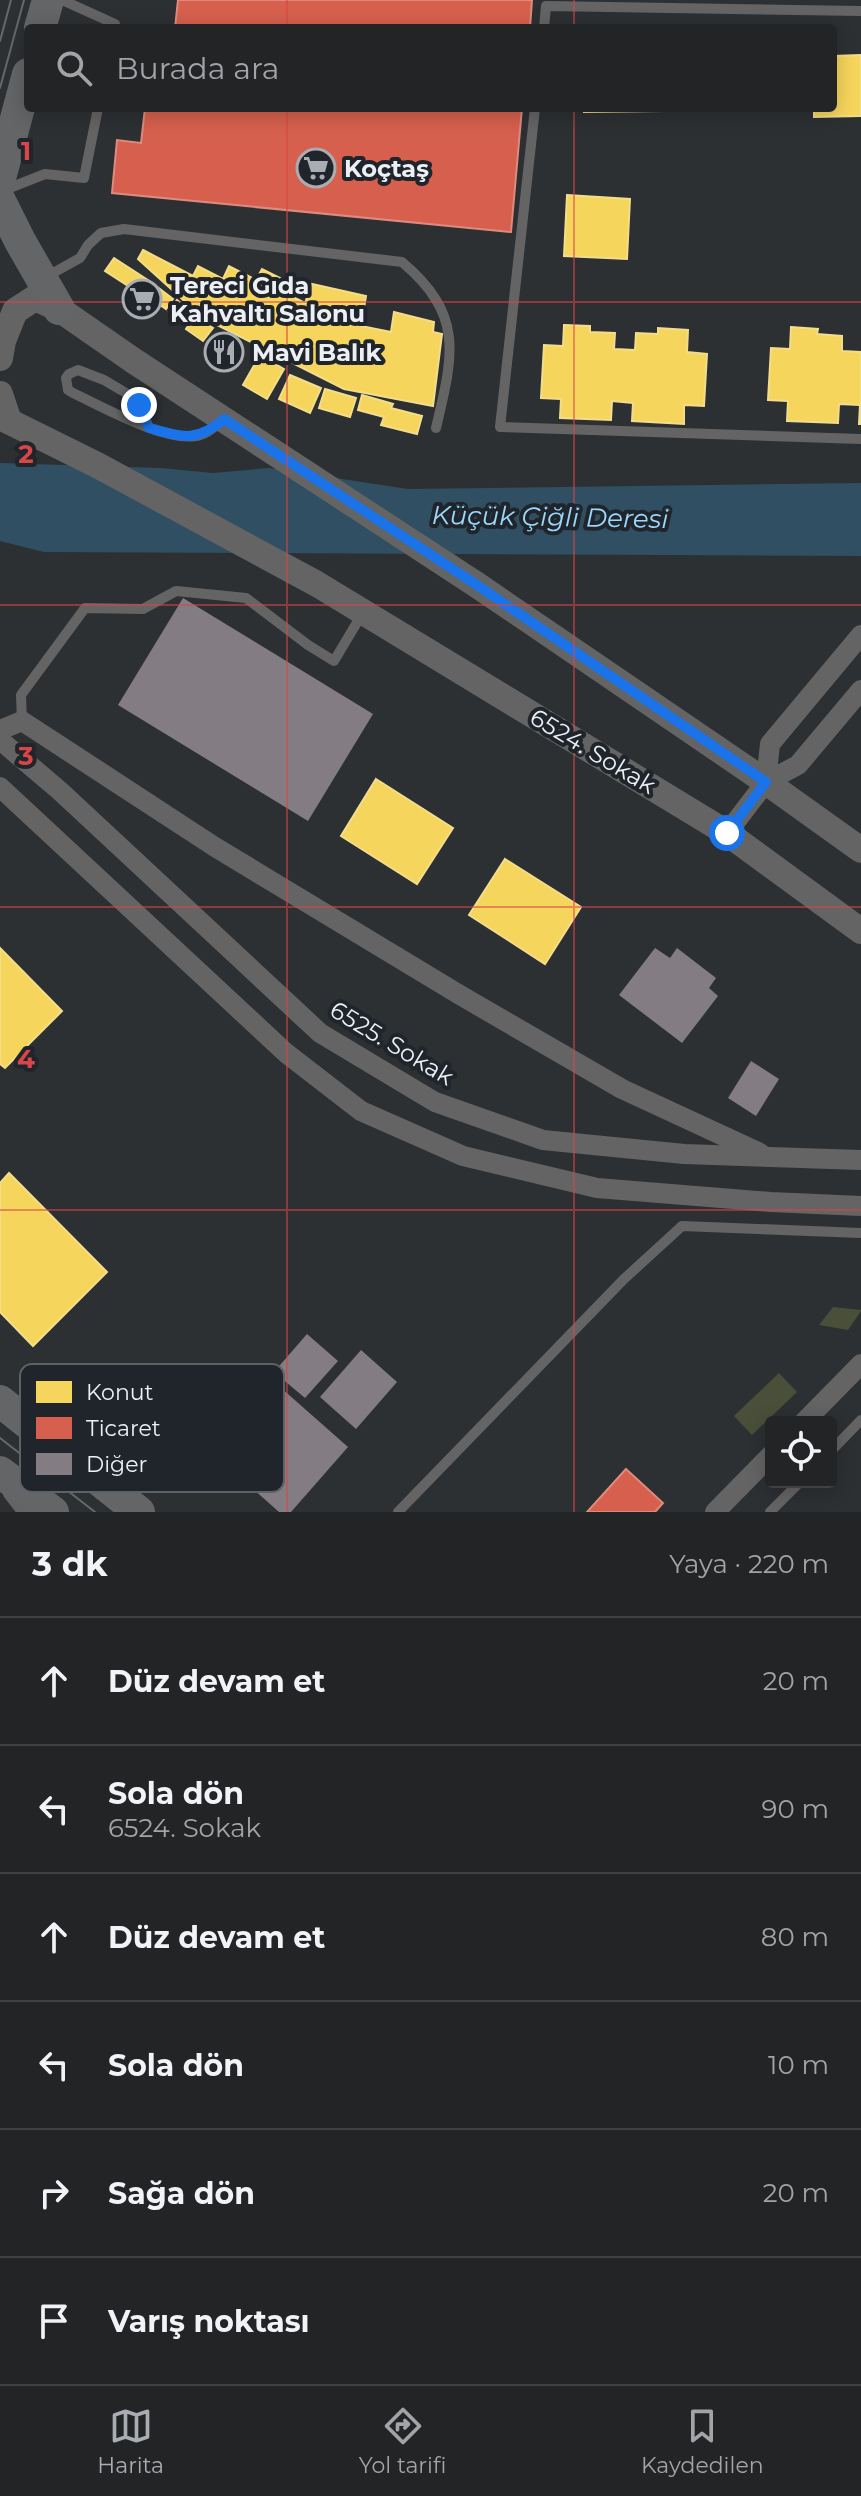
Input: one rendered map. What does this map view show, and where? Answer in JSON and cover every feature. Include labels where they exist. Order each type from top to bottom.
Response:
[{"type":"main road","points":[[41,24],[48,0]]},
{"type":"main road","points":[[0,178],[24,89]]},
{"type":"main road","points":[[0,201],[59,309]]},
{"type":"main road","points":[[0,1401],[20,1417]]},
{"type":"main road","points":[[0,1472],[20,1487]]},
{"type":"main road","points":[[26,1492],[53,1512]]},
{"type":"main road","points":[[114,1492],[139,1512]]},
{"type":"street","points":[[0,358],[15,311],[35,298],[59,309],[477,585],[861,850]]},
{"type":"street","points":[[0,394],[5,419]]},
{"type":"street","name":"6524. Sokak","points":[[5,419],[317,584],[727,833],[861,931]]},
{"type":"street","points":[[766,782],[770,744],[861,635]]},
{"type":"street","points":[[727,833],[766,782],[798,765],[861,690]]},
{"type":"street","points":[[0,730],[22,721],[215,847],[460,995],[622,1089],[767,1157]]},
{"type":"street","name":"6525. Sokak","points":[[0,740],[60,791],[320,1033],[435,1102],[543,1140],[684,1154],[861,1160]]},
{"type":"street","points":[[0,787],[286,1053],[361,1111],[463,1156],[597,1188],[861,1206]]},
{"type":"street","points":[[810,1416],[861,1364]]},
{"type":"street","points":[[715,1512],[765,1461]]},
{"type":"lane","points":[[62,0],[115,24]]},
{"type":"lane","points":[[544,24],[546,6],[861,11]]},
{"type":"lane","points":[[0,191],[45,174],[84,178],[97,112]]},
{"type":"lane","points":[[535,112],[500,427],[861,439]]},
{"type":"lane","points":[[43,279],[80,258],[101,233],[124,229],[402,262],[434,295],[447,325],[450,359],[436,428]]},
{"type":"lane","points":[[149,428],[139,405],[123,390],[78,370],[66,378],[68,390],[149,428],[195,436],[213,429],[224,419]]},
{"type":"lane","points":[[22,721],[21,695],[85,608],[143,609],[176,591],[246,598],[334,661],[363,612]]},
{"type":"lane","points":[[398,1512],[624,1279],[682,1226],[861,1233]]},
{"type":"lane","points":[[837,1445],[861,1420]]},
{"type":"lane","points":[[0,1482],[22,1512]]},
{"type":"lane","points":[[770,1512],[794,1488]]},
{"type":"green space","points":[[833,1307],[861,1311],[848,1330],[819,1325]]},
{"type":"green space","points":[[779,1373],[797,1392],[772,1416],[765,1416],[765,1423],[752,1435],[734,1416]]},
{"type":"water","name":"Küçük Çiğli Deresi","points":[[0,463],[161,468],[213,473],[269,468],[408,489],[861,483],[861,556],[44,552],[0,541]]},
{"type":"building: Konut","points":[[861,55],[861,116],[814,117],[814,112],[837,112],[837,56]]},
{"type":"building: Konut","points":[[567,195],[630,199],[627,259],[564,256]]},
{"type":"building: Konut","points":[[143,250],[193,276],[198,266],[223,279],[229,266],[256,280],[262,269],[296,286],[291,296],[305,303],[312,284],[366,296],[361,326],[391,332],[394,312],[434,322],[433,332],[442,334],[433,406],[344,389],[203,318],[138,259]]},
{"type":"building: Konut","points":[[114,258],[154,284],[145,297],[105,271]]},
{"type":"building: Konut","points":[[156,286],[173,299],[166,309],[149,297]]},
{"type":"building: Konut","points":[[177,300],[195,315],[187,325],[169,311]]},
{"type":"building: Konut","points":[[195,316],[213,328],[203,341],[186,329]]},
{"type":"building: Konut","points":[[564,325],[590,326],[590,332],[615,333],[614,349],[635,350],[636,333],[658,334],[658,328],[688,330],[687,352],[707,354],[704,406],[684,405],[684,424],[632,421],[633,403],[612,401],[611,420],[560,418],[561,399],[541,398],[544,345],[563,346]]},
{"type":"building: Konut","points":[[791,327],[818,329],[817,334],[842,336],[842,351],[861,352],[861,424],[860,405],[839,404],[838,423],[787,421],[788,401],[768,400],[771,348],[790,349]]},
{"type":"building: Konut","points":[[260,355],[284,369],[267,399],[243,385]]},
{"type":"building: Konut","points":[[290,375],[321,388],[310,413],[279,399]]},
{"type":"building: Konut","points":[[325,389],[356,398],[350,417],[319,408]]},
{"type":"building: Konut","points":[[362,395],[393,404],[391,408],[422,416],[417,434],[381,425],[384,417],[358,410]]},
{"type":"building: Konut","points":[[376,779],[453,828],[417,884],[341,836]]},
{"type":"building: Konut","points":[[505,859],[581,907],[545,964],[469,915]]},
{"type":"building: Konut","points":[[0,948],[62,1011],[5,1068],[0,1064]]},
{"type":"building: Konut","points":[[9,1173],[107,1272],[33,1346],[0,1312],[0,1183]]},
{"type":"building: Ticaret","points":[[178,0],[532,0],[530,24],[175,24]]},
{"type":"building: Ticaret","name":"Koçtaş","points":[[145,112],[522,112],[511,232],[112,193],[117,140],[141,143]]},
{"type":"building: Ticaret","points":[[626,1469],[663,1503],[655,1512],[587,1512]]},
{"type":"building: Diğer","points":[[183,598],[373,714],[308,821],[118,705]]},
{"type":"building: Diğer","points":[[655,948],[670,958],[677,948],[716,978],[709,988],[718,996],[682,1043],[619,995]]},
{"type":"building: Diğer","points":[[751,1061],[779,1079],[756,1116],[728,1098]]},
{"type":"building: Diğer","points":[[307,1334],[338,1361],[305,1398],[284,1380],[284,1364],[281,1364]]},
{"type":"building: Diğer","points":[[361,1350],[397,1382],[356,1429],[320,1397]]},
{"type":"building: Diğer","points":[[284,1391],[348,1447],[291,1512],[279,1512],[256,1492],[284,1492]]},
{"type":"tram line","points":[[0,41],[11,0]]},
{"type":"tram line","points":[[0,88],[24,0]]},
{"type":"tram line","points":[[0,1420],[20,1436]]},
{"type":"tram line","points":[[0,1438],[20,1454]]},
{"type":"tram line","points":[[69,1492],[95,1512]]},
{"type":"tram line","points":[[92,1492],[117,1512]]},
{"type":"place","name":"Koçtaş","points":[[316,168]]},
{"type":"place","name":"Tereci Gıda Kahvaltı Salonu","points":[[142,299]]},
{"type":"place","name":"Mavi Balık","points":[[224,352]]},
{"type":"route","points":[[139,405],[149,428],[167,433],[195,436],[213,429],[224,419],[477,585],[766,782],[727,833]]}]
